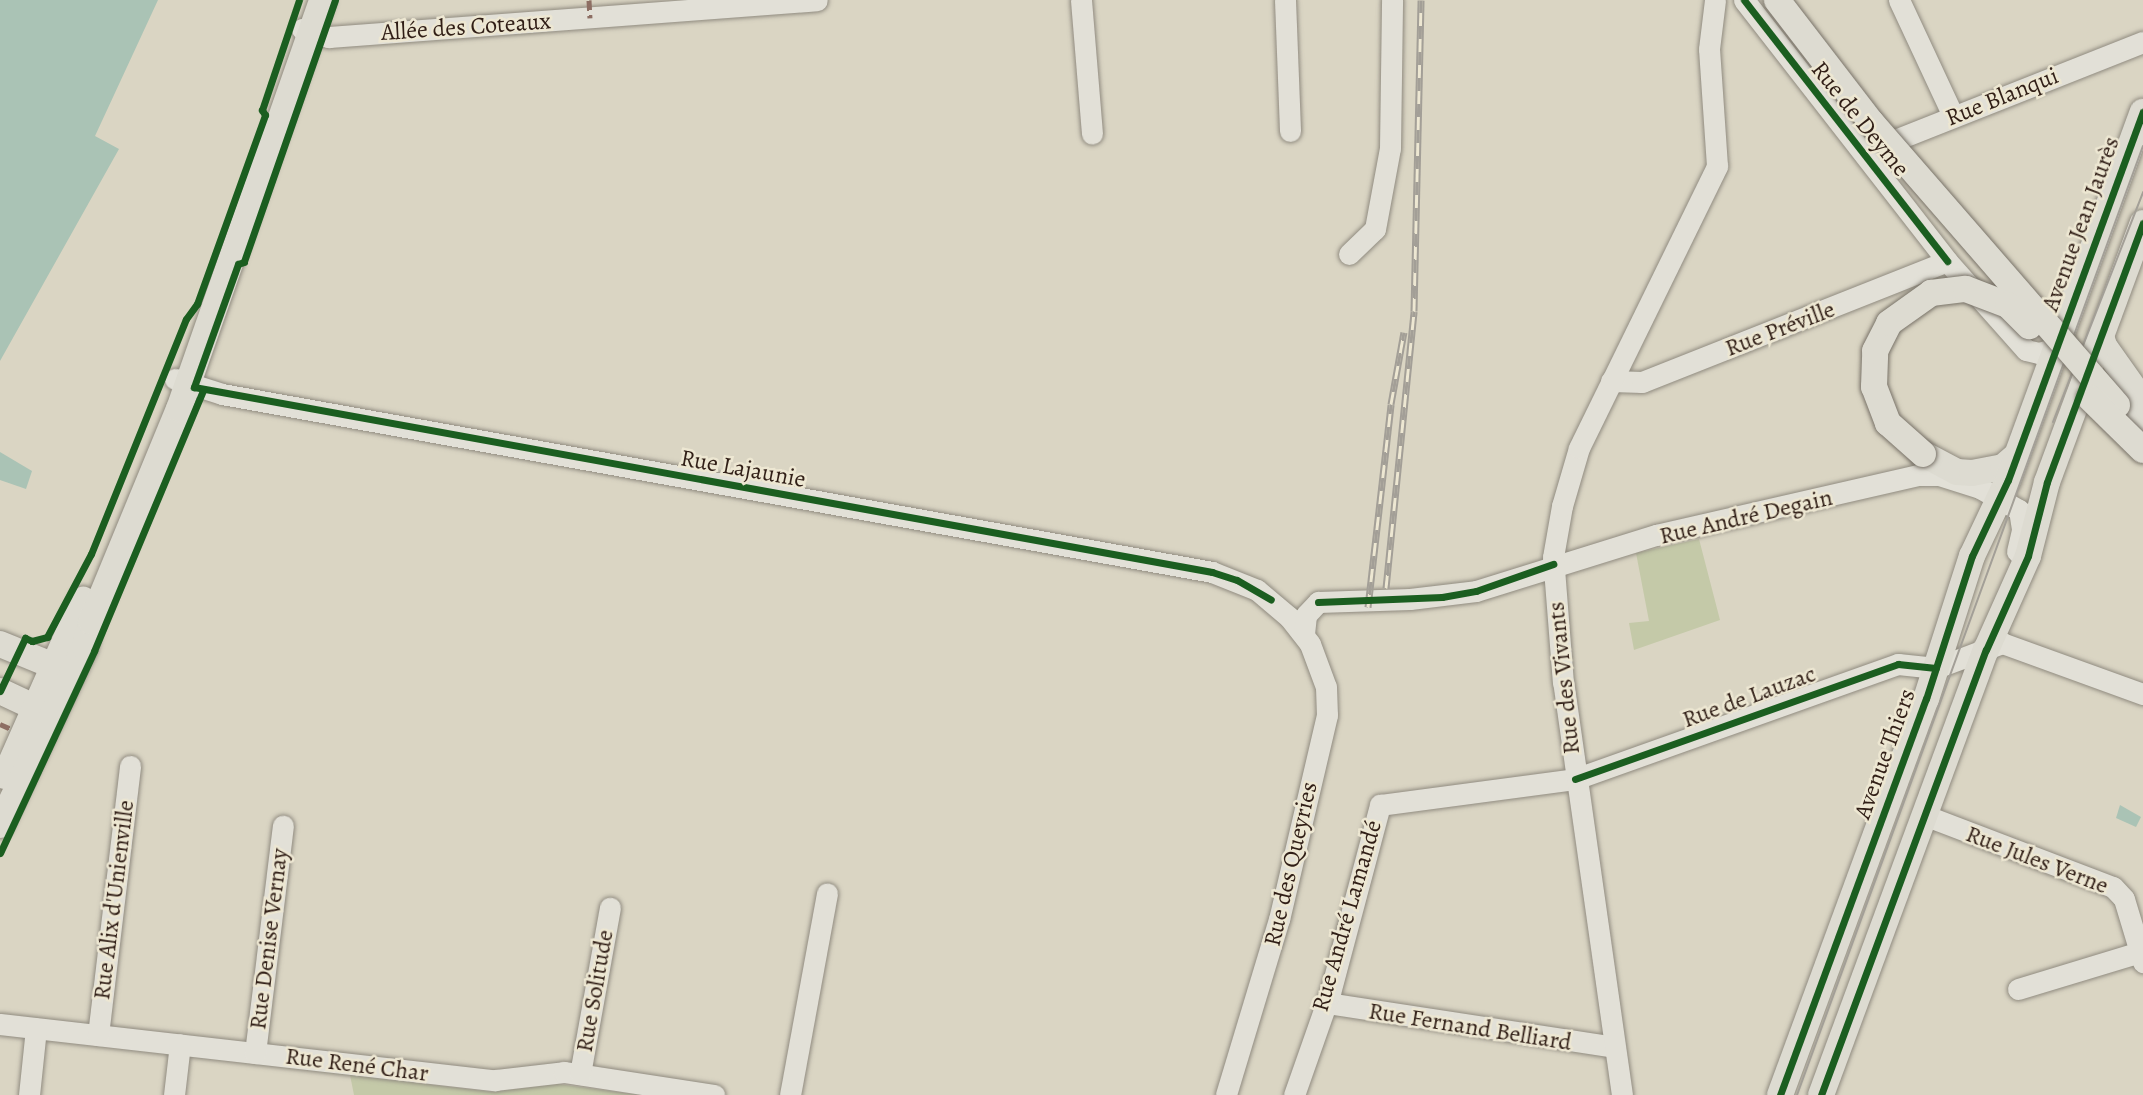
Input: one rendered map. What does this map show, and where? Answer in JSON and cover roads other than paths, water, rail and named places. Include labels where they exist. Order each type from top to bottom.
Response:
[{"type":"main road","points":[[312,0],[312,32]]},
{"type":"main road","points":[[0,825],[44,712],[189,385],[322,0]]},
{"type":"main road","points":[[1777,0],[1871,122],[2135,392],[2143,448]]},
{"type":"main road","name":"Avenue Jean Jaurès","points":[[2055,348],[2143,112]]},
{"type":"main road","points":[[1821,1095],[1981,652],[2028,556],[2039,503],[2143,223]]},
{"type":"main road","points":[[2017,455],[1993,471],[1954,477],[1888,423],[1874,387],[1875,351],[1889,323],[1902,310],[1931,293],[1958,289],[1981,292],[2008,305],[2106,415],[2143,448]]},
{"type":"main road","points":[[2097,345],[2104,346],[2135,392],[2143,431]]},
{"type":"main road","name":"Avenue Thiers","points":[[1780,1095],[1936,668],[1952,609],[2017,455],[2055,348]]},
{"type":"main road","points":[[0,643],[64,670]]},
{"type":"main road","points":[[0,691],[44,712]]},
{"type":"main road","points":[[0,787],[44,712]]},
{"type":"street","name":"Allée des Coteaux","points":[[312,32],[590,9],[817,0]]},
{"type":"street","points":[[1081,0],[1092,134]]},
{"type":"street","points":[[1284,0],[1290,131]]},
{"type":"street","points":[[1349,254],[1375,229],[1390,149],[1392,0]]},
{"type":"street","name":"Rue des Vivants","points":[[1622,1095],[1575,779],[1553,564],[1562,506],[1579,449],[1717,166],[1709,49],[1715,0]]},
{"type":"street","name":"Rue de Deyme","points":[[1744,0],[1947,261],[2026,350],[2039,354],[2055,348]]},
{"type":"street","points":[[1899,0],[1953,116]]},
{"type":"street","name":"Rue Blanqui","points":[[1863,155],[1953,116],[2143,42]]},
{"type":"street","name":"Rue Préville","points":[[1611,381],[1642,382],[1947,261]]},
{"type":"street","points":[[2055,348],[2071,344],[2097,345]]},
{"type":"street","name":"Rue Lajaunie","points":[[189,385],[1212,572],[1257,590],[1304,634]]},
{"type":"street","name":"Rue André Degain","points":[[1304,634],[1306,615],[1318,602],[1442,597],[1476,591],[1553,564],[1656,535],[1919,475],[1954,477],[1995,507]]},
{"type":"street","points":[[1995,507],[2019,510],[2022,530],[1981,652],[1958,646],[1956,634],[1988,540],[1995,507]]},
{"type":"street","name":"Rue des Queyries","points":[[1226,1095],[1279,919],[1326,715],[1325,687],[1304,634]]},
{"type":"street","points":[[1936,668],[2012,644],[2143,694]]},
{"type":"street","name":"Rue de Lauzac","points":[[1575,779],[1898,664],[1936,668]]},
{"type":"street","name":"Rue Alix d'Unienville","points":[[98,1035],[130,766]]},
{"type":"street","name":"Rue André Lamandé","points":[[1294,1095],[1326,1003],[1380,805],[1575,779]]},
{"type":"street","name":"Rue Jules Verne","points":[[1924,815],[2113,887],[2124,899],[2141,957]]},
{"type":"street","name":"Rue Denise Vernay","points":[[255,1053],[283,826]]},
{"type":"street","points":[[790,1095],[827,893]]},
{"type":"street","name":"Rue Solitude","points":[[580,1074],[610,908]]},
{"type":"street","points":[[2018,989],[2141,957]]},
{"type":"street","name":"Rue Fernand Belliard","points":[[1326,1003],[1614,1047]]},
{"type":"street","name":"Rue René Char","points":[[0,1024],[495,1080],[580,1074],[713,1095]]},
{"type":"street","points":[[29,1095],[36,1028]]},
{"type":"street","points":[[174,1095],[180,1044]]},
{"type":"tram line","points":[[1797,1095],[2143,146]]},
{"type":"tram line","points":[[2053,422],[2143,192]]},
{"type":"railway","points":[[1386,588],[1414,311],[1421,0]]},
{"type":"railway","points":[[1368,607],[1391,404],[1404,332]]}]
